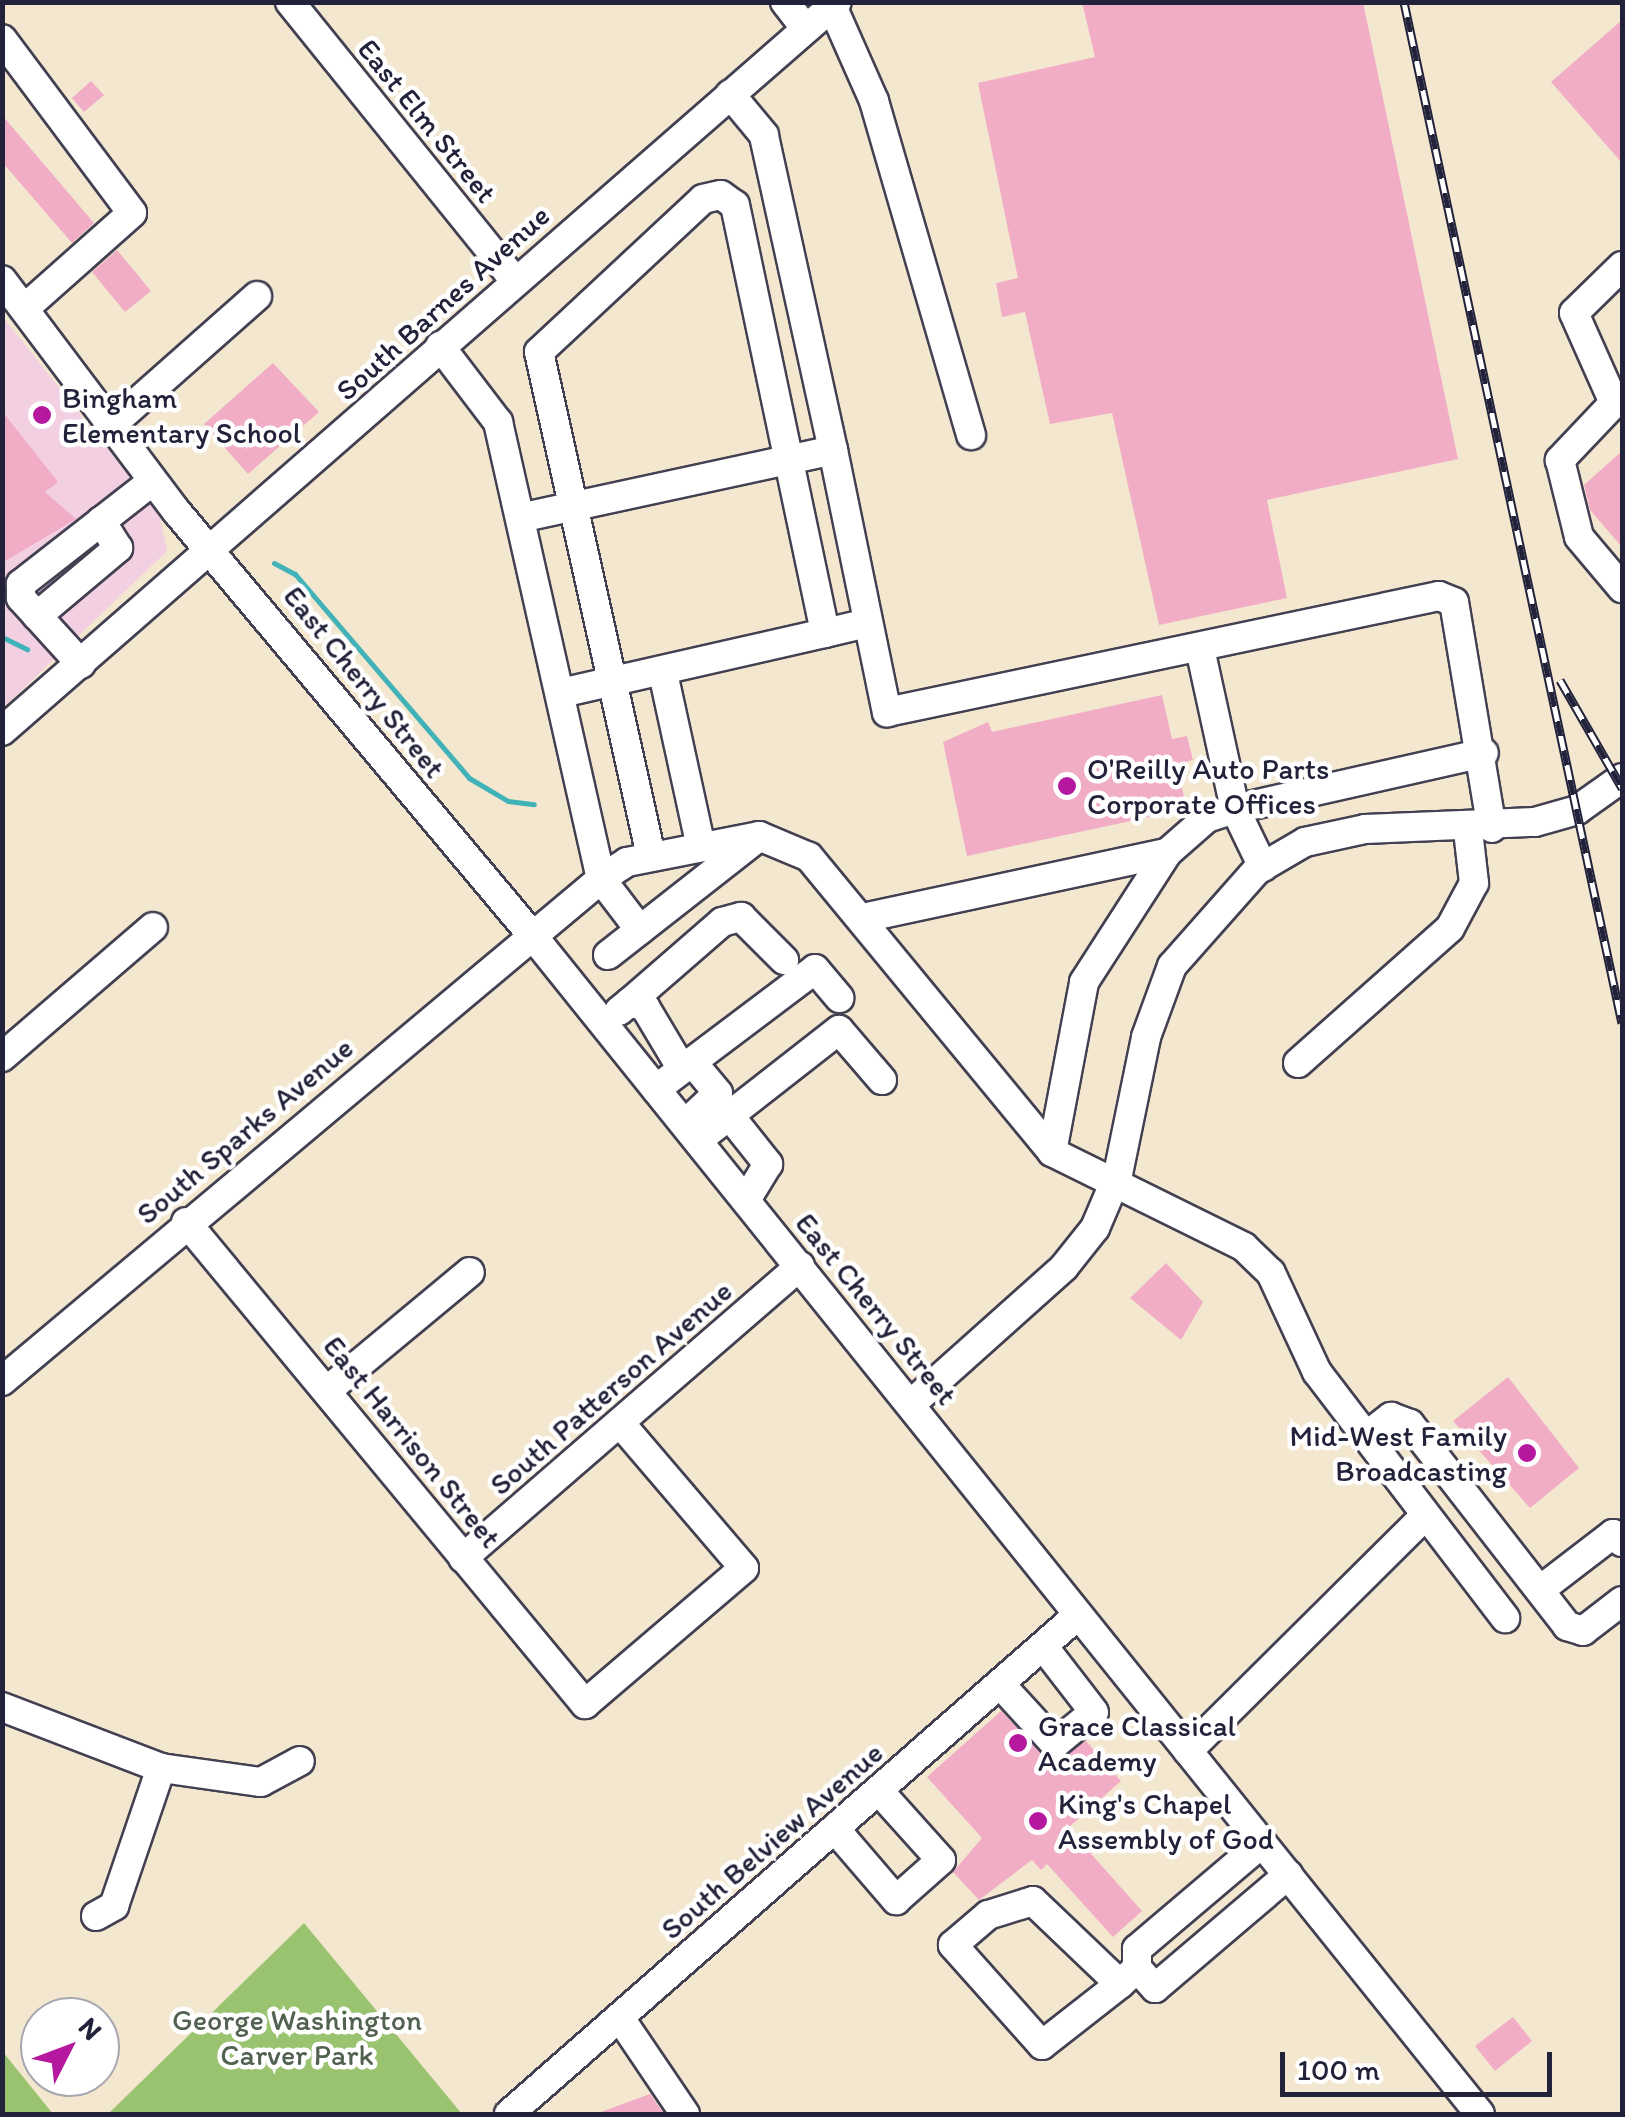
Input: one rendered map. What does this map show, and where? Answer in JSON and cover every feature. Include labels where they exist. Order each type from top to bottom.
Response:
[{"type":"street","name":"East Elm Street","points":[[290,2],[514,280]]},
{"type":"street","points":[[785,2],[806,29]]},
{"type":"street","name":"South Barnes Avenue","points":[[2,731],[215,550],[514,280],[834,4]]},
{"type":"street","points":[[834,4],[874,101],[970,435]]},
{"type":"street","points":[[2,39],[132,213],[24,308]]},
{"type":"street","points":[[730,94],[764,135],[888,712],[1200,650],[1439,596],[1454,602],[1484,753],[1474,883],[1450,928],[1298,1062]]},
{"type":"street","points":[[650,856],[539,352],[703,199],[721,195],[735,205],[825,633]]},
{"type":"street","points":[[1622,266],[1574,313],[1614,403],[1560,460],[1580,537],[1622,588]]},
{"type":"street","name":"East Cherry Street","points":[[2,280],[111,416],[189,498],[215,550]]},
{"type":"street","points":[[111,416],[257,296]]},
{"type":"street","points":[[440,346],[498,422],[524,517],[602,879],[640,930]]},
{"type":"street","name":"East Cherry Street","points":[[111,416],[153,480],[532,935],[1480,2114]]},
{"type":"street","points":[[524,517],[832,450]]},
{"type":"street","points":[[81,664],[20,601],[24,580],[153,480]]},
{"type":"street","points":[[561,692],[663,673],[867,623]]},
{"type":"street","points":[[1200,650],[1235,809],[1263,867]]},
{"type":"street","points":[[663,673],[700,844]]},
{"type":"street","points":[[1052,1152],[1084,982],[1167,853],[1207,818],[1235,809],[1484,753]]},
{"type":"street","points":[[911,1404],[1064,1268],[1112,1188],[1172,966],[1216,908],[1263,867],[1305,842],[1365,829],[1480,829],[1577,810],[1622,778]]},
{"type":"street","points":[[608,954],[759,836],[809,857],[1052,1152],[1112,1188],[1244,1247],[1271,1273],[1316,1372],[1505,1618]]},
{"type":"street","name":"South Sparks Avenue","points":[[2,1381],[186,1222],[602,879],[650,856],[759,836]]},
{"type":"street","points":[[863,918],[1167,853]]},
{"type":"street","points":[[604,1025],[722,922],[741,917],[784,960]]},
{"type":"street","points":[[2,1057],[153,927]]},
{"type":"street","points":[[656,1088],[815,969],[839,998]]},
{"type":"street","points":[[630,1002],[666,1029],[687,1066],[718,1093],[691,1132]]},
{"type":"street","points":[[691,1132],[729,1115],[839,1030],[882,1080]]},
{"type":"street","points":[[729,1115],[768,1164],[746,1200]]},
{"type":"street","name":"East Harrison Street","points":[[186,1222],[330,1389],[585,1704],[744,1568],[621,1424]]},
{"type":"street","name":"South Patterson Avenue","points":[[463,1558],[800,1266]]},
{"type":"street","points":[[330,1389],[470,1272]]},
{"type":"street","points":[[1365,1438],[1391,1416],[1410,1424],[1567,1626],[1583,1631],[1622,1600]]},
{"type":"street","points":[[1188,1751],[1424,1517]]},
{"type":"street","points":[[1540,1590],[1613,1534],[1622,1542]]},
{"type":"street","name":"South Belview Avenue","points":[[509,2114],[841,1836],[878,1790],[1078,1615]]},
{"type":"street","points":[[1000,1684],[1054,1744],[1094,1712],[1043,1646]]},
{"type":"street","points":[[2,1707],[161,1768],[261,1782],[300,1761]]},
{"type":"street","points":[[96,1916],[114,1906],[161,1768]]},
{"type":"street","points":[[841,1836],[896,1900],[941,1860],[878,1790]]},
{"type":"street","points":[[1262,1843],[1137,1949],[1129,1976],[1042,2045],[953,1945],[994,1912],[1040,1902],[1129,1976],[1155,1988],[1288,1875]]},
{"type":"street","points":[[620,2018],[682,2110]]},
{"type":"shaded area","name":"Bingham Elementary School","points":[[2,316],[159,513],[167,551],[3,708]]},
{"type":"green space","name":"George Washington Carver Park","points":[[304,1923],[462,2114],[108,2114]]},
{"type":"green space","points":[[3,2052],[20,2073],[20,2097],[39,2097],[53,2114],[3,2114]]},
{"type":"building","points":[[1082,2],[1363,2],[1458,459],[1267,500],[1287,598],[1159,625],[1112,413],[1050,424],[1025,312],[1002,317],[996,283],[1018,278],[978,83],[1095,57]]},
{"type":"building","points":[[1622,20],[1622,163],[1551,82]]},
{"type":"building","points":[[91,81],[104,95],[84,112],[72,98]]},
{"type":"building","points":[[2,115],[94,223],[72,243],[2,162]]},
{"type":"building","points":[[117,250],[151,291],[125,312],[92,272]]},
{"type":"building","points":[[273,363],[319,412],[248,474],[204,424]]},
{"type":"building","points":[[2,411],[58,482],[45,492],[76,519],[2,563]]},
{"type":"building","points":[[1622,451],[1622,547],[1590,510],[1584,485]]},
{"type":"building","name":"O'Reilly Auto Parts Corporate Offices","points":[[1162,695],[1172,739],[1187,736],[1193,760],[1176,764],[1187,809],[967,856],[943,742],[988,722],[992,732]]},
{"type":"building","points":[[1166,1263],[1203,1302],[1181,1340],[1130,1298]]},
{"type":"building","name":"Mid-West Family Broadcasting","points":[[1508,1377],[1579,1468],[1530,1508],[1453,1421]]},
{"type":"building","name":"King's Chapel Assembly of God","points":[[1001,1711],[1049,1760],[1086,1741],[1121,1781],[1068,1828],[1142,1911],[1113,1937],[1047,1864],[1041,1870],[1032,1860],[979,1900],[953,1872],[982,1838],[927,1777]]},
{"type":"building","points":[[1513,2017],[1532,2041],[1495,2071],[1475,2046]]},
{"type":"building","points":[[650,2094],[664,2114],[598,2114],[598,2113]]},
{"type":"waterway","points":[[274,563],[295,574],[469,778],[508,801],[534,804]]},
{"type":"waterway","points":[[2,637],[27,649]]},
{"type":"railway","points":[[1404,2],[1622,1023]]},
{"type":"railway","points":[[1560,680],[1622,788]]},
{"type":"place","name":"Bingham Elementary School","points":[[42,415]]},
{"type":"place","name":"O'Reilly Auto Parts Corporate Offices","points":[[1067,786]]},
{"type":"place","name":"Mid-West Family Broadcasting","points":[[1527,1453]]},
{"type":"place","name":"Grace Classical Academy","points":[[1018,1743]]},
{"type":"place","name":"King's Chapel Assembly of God","points":[[1038,1821]]}]
